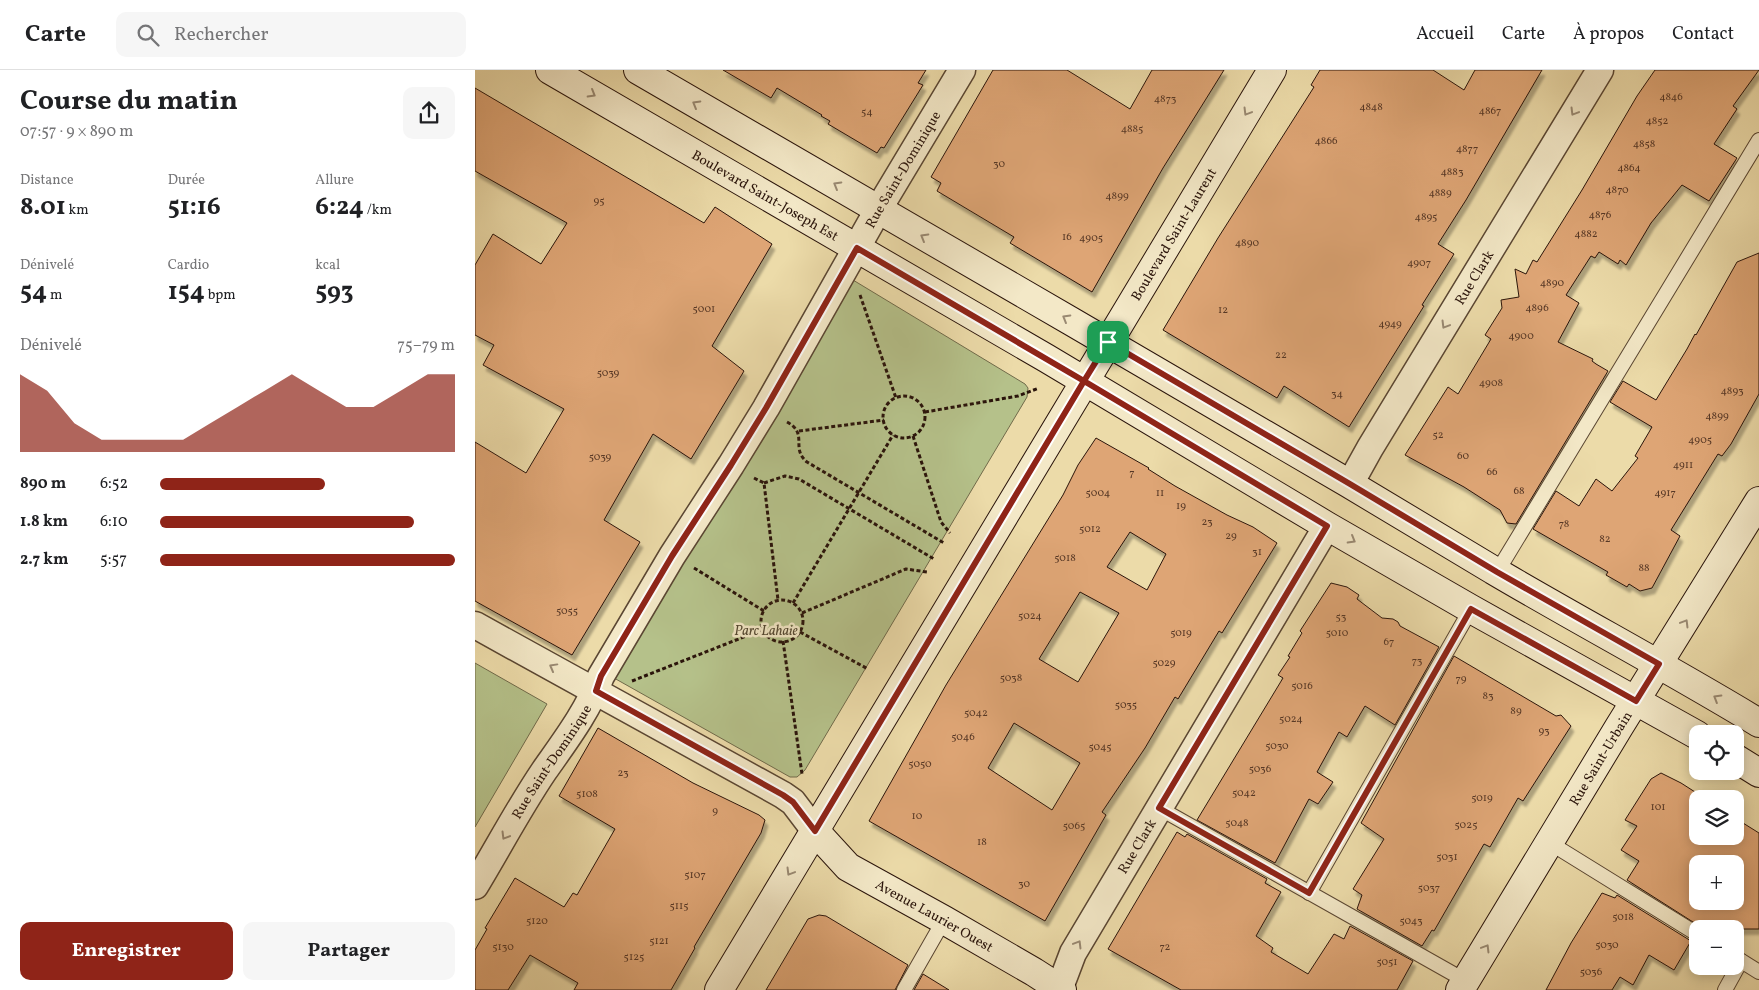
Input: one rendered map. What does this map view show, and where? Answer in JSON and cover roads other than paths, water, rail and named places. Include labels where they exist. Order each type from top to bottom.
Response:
[{"type":"main road","name":"Boulevard Saint-Joseph Est","points":[[550,70],[1084,381],[1327,526],[1689,731]]},
{"type":"main road","name":"Boulevard Saint-Laurent","points":[[719,990],[1273,70]]},
{"type":"main road","points":[[641,71],[1108,342],[1497,572],[1759,723]]},
{"type":"main road","name":"Rue Saint-Urbain","points":[[1463,986],[1758,504]]},
{"type":"main road","points":[[1744,764],[1759,773]]},
{"type":"main road","name":"Avenue Laurier Ouest","points":[[815,831],[848,867],[1034,972],[1060,990]]},
{"type":"street","name":"Rue Saint-Dominique","points":[[475,886],[545,770],[563,747],[596,691],[601,676],[672,556],[766,408],[878,210],[962,70]]},
{"type":"street","name":"Rue Clark","points":[[1350,484],[1600,70]]},
{"type":"street","name":"Rue Clark","points":[[1060,990],[1073,953],[1327,526]]},
{"type":"street","points":[[475,624],[783,795],[793,802],[815,831]]},
{"type":"lane","points":[[1497,572],[1759,140]]},
{"type":"lane","points":[[1309,893],[1471,609]]},
{"type":"lane","points":[[1159,808],[1309,893],[1463,986]]},
{"type":"lane","points":[[1550,843],[1689,929]]},
{"type":"lane","points":[[904,990],[944,920]]},
{"type":"lane","points":[[1744,963],[1759,972]]},
{"type":"lane","points":[[1725,990],[1731,975]]},
{"type":"park label","name":"Parc Lahaie","points":[[766,630]]}]
